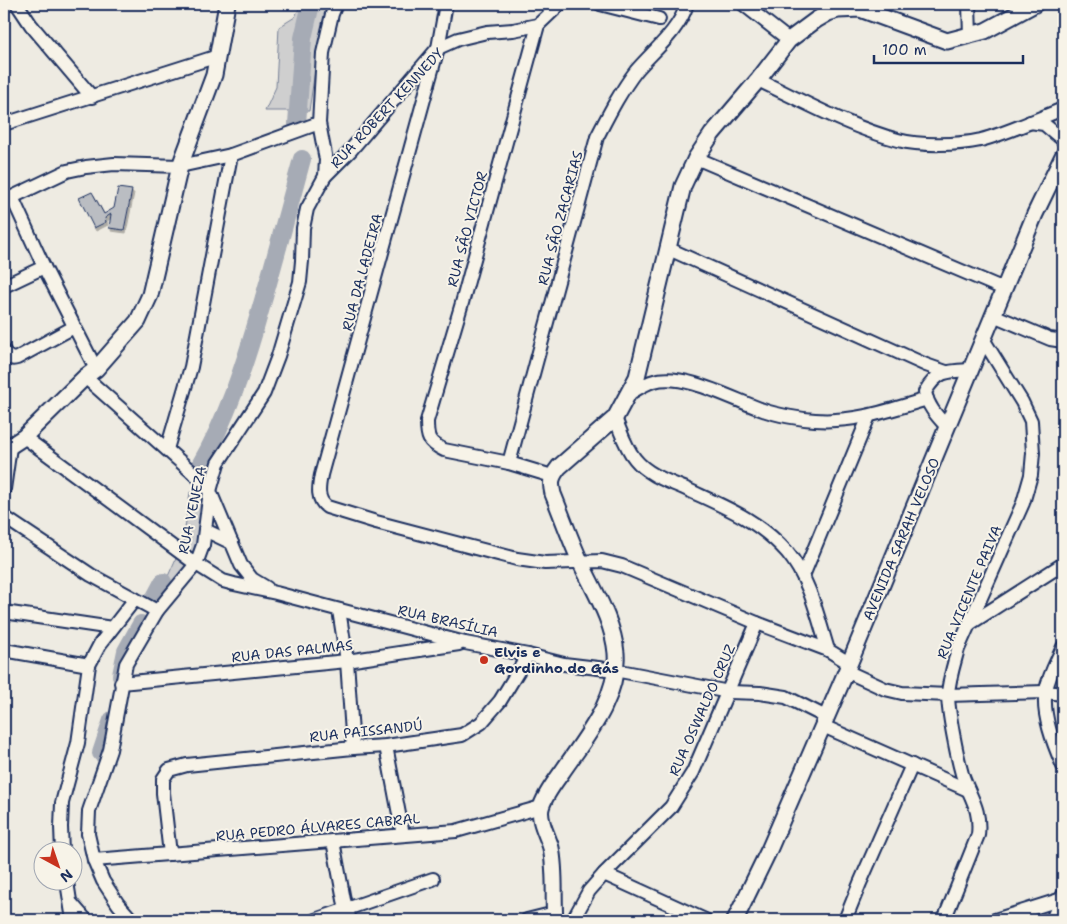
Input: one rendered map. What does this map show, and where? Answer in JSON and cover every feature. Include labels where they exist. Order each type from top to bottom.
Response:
[{"type":"main road","points":[[7,448],[24,437],[90,373],[138,321],[150,295],[180,166],[214,75],[227,4]]},
{"type":"main road","points":[[555,917],[555,873],[550,848],[540,817],[541,807],[555,782],[600,716],[616,670],[616,653],[613,636],[602,605],[580,561],[553,494],[552,476],[559,467],[615,418],[637,377],[683,186],[696,158],[712,134],[789,40],[828,13],[859,7],[947,41],[985,31],[1034,4]]},
{"type":"main road","name":"AVENIDA SARAH VELOSO","points":[[735,920],[769,850],[825,722],[1035,214],[1062,160]]},
{"type":"street","points":[[17,4],[31,25],[92,96]]},
{"type":"street","points":[[325,176],[326,160],[318,123],[323,54],[336,4]]},
{"type":"street","name":"RUA DA LADEIRA","points":[[446,4],[438,48],[321,475],[319,495],[321,503],[327,507],[376,522],[517,559],[545,564],[580,561]]},
{"type":"street","points":[[538,25],[560,4]]},
{"type":"street","points":[[600,4],[659,19]]},
{"type":"street","name":"RUA SÃO ZACARIAS","points":[[509,463],[597,137],[615,101],[636,71],[677,25],[687,4]]},
{"type":"street","points":[[743,4],[789,40]]},
{"type":"street","points":[[969,4],[970,36]]},
{"type":"street","name":"RUA ROBERT KENNEDY","points":[[325,176],[350,151],[438,48],[458,39],[487,32],[513,30],[538,25]]},
{"type":"street","name":"RUA SÃO VICTOR","points":[[509,463],[444,450],[435,446],[429,440],[427,420],[462,303],[538,25]]},
{"type":"street","points":[[4,124],[218,56]]},
{"type":"street","points":[[758,80],[866,129],[914,143],[953,143],[981,140],[1063,109]]},
{"type":"street","points":[[1030,122],[1044,124],[1063,140]]},
{"type":"street","points":[[210,491],[201,480],[167,450],[90,373],[74,328],[8,199],[67,172],[86,167],[114,164],[180,166],[231,155],[318,123]]},
{"type":"street","points":[[167,450],[191,367],[231,155]]},
{"type":"street","points":[[696,158],[1004,288]]},
{"type":"street","name":"RUA VENEZA","points":[[132,920],[118,904],[103,881],[94,860],[88,834],[89,811],[110,750],[121,683],[126,664],[157,611],[196,564],[203,544],[210,491],[218,463],[264,393],[278,356],[300,282],[303,228],[307,209],[325,176]]},
{"type":"street","points":[[669,249],[926,365],[946,372]]},
{"type":"street","points":[[4,286],[44,267]]},
{"type":"street","points":[[993,315],[1044,337],[1063,341]]},
{"type":"street","points":[[4,352],[9,358],[18,358],[74,328]]},
{"type":"street","name":"RUA VICENTE PAIVA","points":[[944,920],[978,835],[979,815],[962,771],[948,695],[952,671],[958,649],[1023,503],[1031,475],[1033,453],[1031,421],[1022,402],[983,339]]},
{"type":"street","points":[[947,427],[934,412],[927,400],[926,392],[933,379],[946,372],[971,370]]},
{"type":"street","points":[[630,392],[654,381],[674,380],[710,389],[764,410],[814,420],[843,420],[869,416],[927,400]]},
{"type":"street","points":[[803,576],[869,416]]},
{"type":"street","points":[[615,418],[625,444],[636,460],[652,474],[744,516],[788,553],[803,576],[828,650]]},
{"type":"street","name":"RUA BRASÍLIA","points":[[24,437],[196,564],[223,580],[465,643],[564,664],[616,670],[729,692],[760,693],[786,697],[825,722],[968,790]]},
{"type":"street","points":[[4,489],[7,448]]},
{"type":"street","points":[[509,463],[552,476]]},
{"type":"street","name":"RUA BRASÍLIA","points":[[210,491],[242,565],[252,578],[276,593]]},
{"type":"street","points":[[4,518],[91,575],[157,611]]},
{"type":"street","points":[[205,530],[232,543]]},
{"type":"street","points":[[580,561],[602,561],[622,566],[757,623],[828,650],[848,667],[885,689],[902,693],[948,695],[1046,692],[1063,694]]},
{"type":"street","points":[[971,623],[1063,564]]},
{"type":"street","points":[[223,580],[237,572],[242,565]]},
{"type":"street","points":[[62,842],[62,802],[78,743],[90,665],[100,644],[135,599]]},
{"type":"street","points":[[339,610],[347,661],[353,748]]},
{"type":"street","points":[[4,612],[112,628]]},
{"type":"street","name":"RUA OSWALDO CRUZ","points":[[573,920],[589,891],[672,807],[693,772],[729,692],[757,623]]},
{"type":"street","name":"RUA DAS PALMAS","points":[[121,683],[347,661],[465,643]]},
{"type":"street","points":[[1063,647],[1051,672],[1046,692],[1045,711],[1063,766]]},
{"type":"street","points":[[4,650],[90,665]]},
{"type":"street","name":"RUA PAISSANDÚ","points":[[170,854],[163,793],[164,779],[169,770],[187,765],[386,746],[462,735],[481,723],[500,701],[528,655]]},
{"type":"street","points":[[386,746],[403,835]]},
{"type":"street","points":[[845,920],[912,765]]},
{"type":"street","name":"RUA PEDRO ÁLVARES CABRAL","points":[[94,860],[456,831],[541,807]]},
{"type":"street","points":[[333,841],[349,915]]},
{"type":"street","points":[[604,874],[705,920]]},
{"type":"street","points":[[315,920],[349,915],[433,879]]},
{"type":"street","points":[[70,892],[73,920]]},
{"type":"street","points":[[995,920],[1062,897]]},
{"type":"street","points":[[1052,920],[1062,897]]},
{"type":"street","points":[[72,904],[86,920]]},
{"type":"street","points":[[527,920],[555,917]]},
{"type":"shaded area","points":[[301,4],[329,4],[320,37],[309,111],[265,111],[276,87],[279,27],[295,17]]},
{"type":"shaded area","points":[[190,492],[201,495],[204,515],[195,554],[176,582],[164,585],[183,543]]},
{"type":"building","points":[[118,188],[132,190],[124,230],[109,228],[111,214],[105,218],[106,222],[94,228],[79,198],[92,192],[104,214],[114,208]]},
{"type":"waterway","points":[[297,124],[303,38],[311,4]]},
{"type":"waterway","points":[[199,467],[227,411],[241,371],[266,292],[302,159]]},
{"type":"waterway","points":[[154,599],[163,582]]},
{"type":"waterway","points":[[121,675],[126,651],[141,624]]},
{"type":"waterway","points":[[101,753],[112,720]]},
{"type":"place","name":"Elvis e Gordinho do Gás","points":[[484,660]]}]
